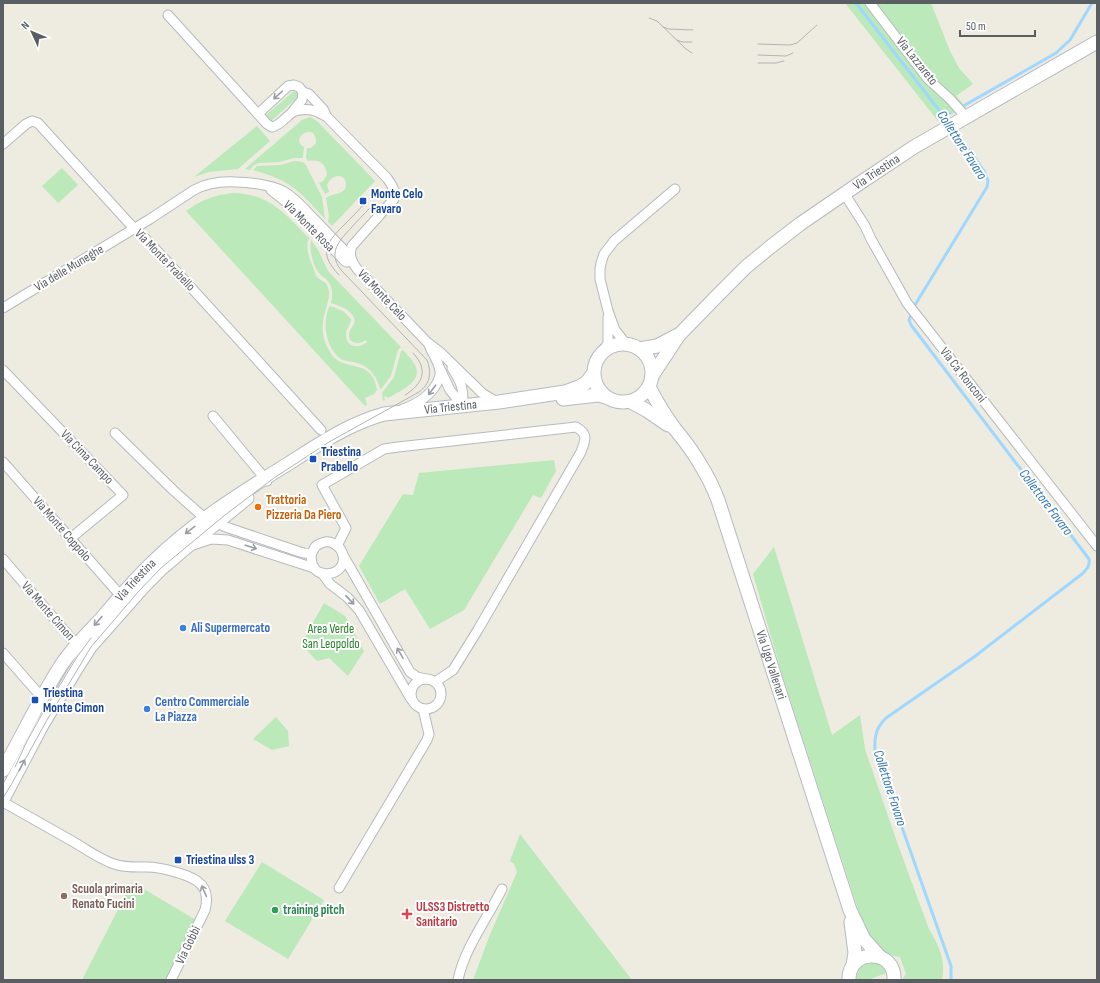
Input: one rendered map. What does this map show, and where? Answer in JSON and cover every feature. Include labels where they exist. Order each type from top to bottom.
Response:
[{"type":"street","name":"Via Lazzareto","points":[[870,3],[928,78],[950,99],[964,118]]},
{"type":"street","points":[[168,15],[267,124],[272,127],[280,124],[293,112],[302,100],[303,92]]},
{"type":"street","name":"Via Triestina","points":[[650,382],[679,335],[746,267],[800,224],[914,147],[1097,42]]},
{"type":"street","name":"Via Monte Celo","points":[[258,114],[288,86],[294,84],[303,92],[309,94],[323,109],[327,117],[387,178],[395,192],[394,199],[354,243],[351,249],[351,258],[358,270],[427,342],[443,355],[482,393],[499,401]]},
{"type":"street","name":"Via Monte Celo","points":[[293,112],[305,109],[312,110],[327,117]]},
{"type":"street","name":"Via Monte Prabello","points":[[3,144],[26,124],[32,122],[38,123],[134,229],[145,238],[187,283],[321,430]]},
{"type":"street","name":"Via Monte Rosa","points":[[134,229],[201,187],[224,182],[256,183],[267,186],[290,206],[346,262],[351,258]]},
{"type":"street","points":[[626,344],[615,330],[608,311],[600,279],[601,263],[604,254],[614,241],[675,189]]},
{"type":"street","name":"Via Ca' Ronconi","points":[[844,193],[865,226],[907,303],[1097,546]]},
{"type":"street","name":"Via delle Muneghe","points":[[3,308],[134,229]]},
{"type":"street","points":[[604,350],[614,345],[626,344],[639,349],[645,354],[652,368],[650,382],[644,394],[638,399],[631,402],[613,402],[599,391],[595,383],[593,374],[596,361],[608,342],[608,311]]},
{"type":"street","name":"Via Triestina","points":[[639,349],[657,346],[679,335]]},
{"type":"street","name":"Via Monte Celo","points":[[427,342],[450,390],[462,406]]},
{"type":"street","name":"Via Monte Celo","points":[[443,355],[455,372],[462,388],[462,406]]},
{"type":"street","points":[[384,414],[413,405],[427,396],[439,378],[439,367]]},
{"type":"street","name":"Via Cima Campo","points":[[3,370],[123,495],[71,538]]},
{"type":"street","points":[[499,401],[565,392],[581,386],[593,374]]},
{"type":"street","name":"Via Ugo Vallenari","points":[[650,382],[658,404],[675,429],[684,438],[701,465],[718,500],[850,910],[864,939],[880,957],[887,961],[892,967],[894,980]]},
{"type":"street","name":"Via Triestina","points":[[3,799],[42,725],[90,647],[147,583],[170,561],[266,480],[304,454],[353,426],[384,414],[499,401],[518,405],[598,395],[606,398]]},
{"type":"street","name":"Via Ugo Vallenari","points":[[631,402],[675,429]]},
{"type":"street","points":[[213,416],[266,480]]},
{"type":"street","points":[[337,546],[346,528],[322,485],[384,449],[576,427],[584,433],[586,441],[581,452],[479,628],[453,670],[435,682]]},
{"type":"street","points":[[115,433],[173,490],[216,522],[300,552],[312,552]]},
{"type":"street","name":"Via Monte Coppolo","points":[[3,462],[121,596]]},
{"type":"street","name":"Via Triestina","points":[[3,770],[40,694],[78,645],[138,577],[162,553],[216,522],[245,490],[266,480]]},
{"type":"street","points":[[216,522],[214,529],[217,535],[314,568],[322,573],[329,574],[339,569],[343,560],[343,555]]},
{"type":"street","points":[[186,547],[211,539],[228,540]]},
{"type":"street","points":[[314,568],[311,557],[316,546],[327,542],[332,543],[340,549],[410,672],[417,677],[431,680],[438,686],[441,696],[437,705],[433,708],[423,709],[414,703],[359,610],[347,597],[330,584],[322,573]]},
{"type":"street","name":"Via Monte Cimon","points":[[3,559],[78,645]]},
{"type":"street","points":[[3,653],[40,694]]},
{"type":"street","points":[[411,699],[412,688],[416,683],[426,679]]},
{"type":"street","points":[[339,888],[427,740],[429,734],[423,709]]},
{"type":"street","name":"Via Triestina","points":[[3,779],[13,752]]},
{"type":"street","name":"Via Gobbi","points":[[3,802],[105,860],[126,867],[152,867],[170,871],[190,877],[204,888],[207,897],[205,910],[171,980]]},
{"type":"street","points":[[458,980],[470,947],[502,889]]},
{"type":"street","name":"Via Ugo Vallenari","points":[[849,979],[855,952],[850,910]]},
{"type":"street","points":[[853,965],[864,957],[872,955],[880,957]]},
{"type":"green space","points":[[845,3],[931,3],[950,51],[959,68],[973,84],[956,96],[966,107],[938,121]]},
{"type":"green space","points":[[294,91],[297,93],[298,97],[271,121],[266,115]]},
{"type":"green space","points":[[310,117],[317,121],[375,181],[332,226],[328,222],[329,216],[326,198],[344,191],[346,185],[344,178],[341,176],[335,177],[329,181],[327,185],[329,192],[325,194],[319,183],[323,181],[327,175],[325,167],[319,161],[308,161],[306,158],[307,148],[311,148],[316,143],[315,136],[312,133],[304,133],[299,139],[300,143],[304,147],[302,158],[294,158],[280,162],[259,163],[254,165],[250,170],[245,169],[302,120]]},
{"type":"green space","points":[[257,126],[270,141],[238,169],[209,172],[194,177]]},
{"type":"green space","points":[[294,161],[303,162],[306,165],[322,197],[325,219],[306,198],[295,189],[283,181],[253,170],[257,166],[281,165]]},
{"type":"green space","points":[[62,168],[78,185],[58,203],[42,186]]},
{"type":"green space","points":[[233,193],[246,194],[267,201],[284,213],[309,238],[307,245],[308,252],[316,276],[327,285],[329,291],[329,298],[323,321],[324,339],[332,355],[336,359],[363,369],[372,376],[377,390],[374,394],[365,398],[367,405],[365,406],[186,211],[208,199]]},
{"type":"green space","points":[[311,240],[318,250],[328,271],[401,347],[398,350],[391,376],[381,389],[370,370],[358,363],[341,359],[330,346],[326,324],[330,306],[343,311],[351,319],[346,334],[348,342],[351,345],[360,346],[367,342],[366,340],[356,343],[351,341],[349,334],[355,320],[348,310],[331,303],[331,287],[326,279],[317,270],[313,262]]},
{"type":"green space","points":[[403,350],[413,362],[417,374],[405,388],[388,398],[385,396],[385,400],[383,401],[382,393],[394,377],[401,351]]},
{"type":"green space","points":[[554,460],[556,471],[541,498],[533,495],[464,610],[430,629],[405,589],[380,604],[359,566],[403,494],[413,495],[419,473]]},
{"type":"green space","points":[[774,547],[832,735],[860,715],[865,749],[929,929],[941,953],[943,966],[942,980],[902,980],[906,974],[900,957],[886,953],[878,948],[867,937],[781,671],[753,574]]},
{"type":"green space","name":"Area Verde San Leopoldo","points":[[324,603],[345,616],[364,651],[348,676],[329,658],[317,661],[301,644]]},
{"type":"green space","points":[[276,717],[288,731],[289,746],[272,750],[253,739]]},
{"type":"green space","points":[[520,834],[632,980],[473,980],[489,937],[517,872],[514,864],[510,861]]},
{"type":"green space","name":"training pitch","points":[[262,862],[324,900],[288,959],[225,921]]},
{"type":"green space","points":[[132,882],[196,920],[169,980],[82,980]]},
{"type":"green space","points":[[871,963],[880,965],[886,973],[868,980],[856,980],[857,973],[860,968]]},
{"type":"waterway","name":"Collettore Favaro","points":[[856,3],[949,123]]},
{"type":"waterway","points":[[965,105],[1056,53],[1070,40],[1092,3]]},
{"type":"waterway","name":"Collettore Favaro","points":[[944,116],[950,113]]},
{"type":"waterway","name":"Collettore Favaro","points":[[951,980],[951,966],[875,751],[876,733],[886,718],[974,657],[1082,574],[1089,564],[1089,559],[911,325],[909,320],[915,305],[987,187],[988,181],[984,171],[953,128]]},
{"type":"tram line","points":[[649,18],[657,21],[692,53]]},
{"type":"tram line","points":[[758,44],[790,45],[797,43],[817,25]]},
{"type":"tram line","points":[[663,27],[669,29],[693,30]]},
{"type":"tram line","points":[[677,40],[682,42],[692,42]]},
{"type":"tram line","points":[[758,55],[786,56],[793,53]]},
{"type":"tram line","points":[[758,63],[776,63],[784,61]]},
{"type":"tram line","points":[[339,275],[329,261],[327,249],[332,238],[365,203]]},
{"type":"tram line","points":[[3,798],[47,720],[91,647],[138,592],[161,568],[225,515],[274,478],[329,442],[419,392],[428,382],[430,374],[427,360],[337,264],[335,258],[337,247],[343,237],[370,208]]},
{"type":"tram line","points":[[405,395],[416,386],[422,376],[421,365],[413,353]]},
{"type":"tram line","points":[[15,767],[41,716],[77,657],[91,638]]},
{"type":"place","name":"Monte Celo Favaro","points":[[363,201]]},
{"type":"place","name":"Triestina Prabello","points":[[313,459]]},
{"type":"place","name":"Trattoria Pizzeria Da Piero","points":[[258,507]]},
{"type":"place","name":"Ali Supermercato","points":[[183,628]]},
{"type":"place","name":"Triestina Monte Cimon","points":[[35,700]]},
{"type":"place","name":"Centro Commerciale La Piazza","points":[[147,709]]},
{"type":"place","name":"Triestina ulss 3","points":[[178,860]]},
{"type":"place","name":"Scuola primaria Renato Fucini","points":[[64,896]]},
{"type":"place","name":"training pitch","points":[[275,910]]},
{"type":"place","name":"ULSS3 Distretto Sanitario","points":[[407,914]]}]
